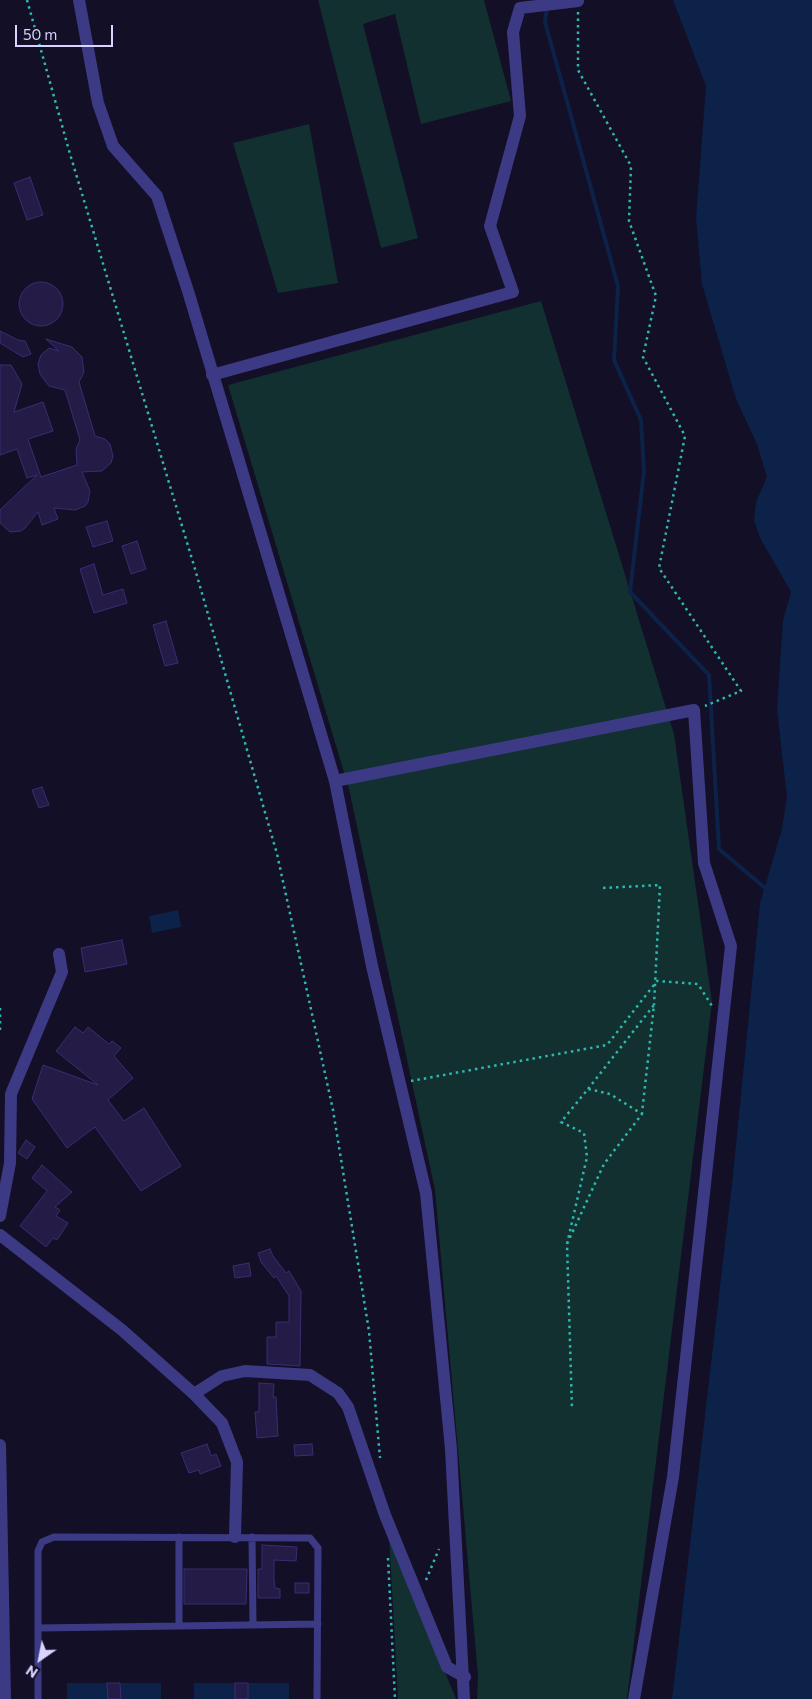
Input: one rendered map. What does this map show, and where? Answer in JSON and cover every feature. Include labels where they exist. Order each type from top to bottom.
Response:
[{"type":"street","points":[[79,0],[98,103],[113,146],[157,196],[335,781],[372,966],[426,1193],[451,1449],[464,1699]]},
{"type":"street","points":[[212,375],[513,292],[490,226],[520,116],[513,32],[520,8],[578,1]]},
{"type":"street","points":[[335,781],[694,710],[704,863],[731,946],[673,1477],[634,1699]]},
{"type":"street","points":[[0,1216],[10,1163],[11,1094],[62,972],[59,954]]},
{"type":"street","points":[[0,1234],[122,1330],[194,1394],[222,1424],[237,1462],[235,1537]]},
{"type":"street","points":[[194,1394],[222,1376],[245,1371],[310,1375],[338,1393],[348,1407],[385,1515],[447,1667],[464,1677]]},
{"type":"street","points":[[0,1445],[5,1699]]},
{"type":"lane","points":[[38,1699],[38,1551],[42,1542],[54,1537],[310,1538],[318,1548],[317,1699]]},
{"type":"lane","points":[[179,1537],[179,1626]]},
{"type":"lane","points":[[252,1537],[253,1625]]},
{"type":"lane","points":[[38,1628],[318,1624]]},
{"type":"path","points":[[27,0],[70,154],[193,559],[277,854],[335,1120],[369,1332],[381,1467]]},
{"type":"path","points":[[578,1],[578,70],[631,166],[629,221],[656,296],[643,358],[685,436],[659,568],[741,691],[694,710]]},
{"type":"path","points":[[567,1244],[604,1164],[642,1114],[657,981],[660,885],[603,888]]},
{"type":"path","points":[[657,981],[698,984],[722,1023]]},
{"type":"path","points":[[400,1084],[607,1045],[657,981]]},
{"type":"path","points":[[572,1409],[567,1244],[587,1157],[584,1133],[561,1122],[654,1005]]},
{"type":"path","points":[[0,1008],[0,1031]]},
{"type":"path","points":[[588,1089],[610,1094],[642,1114]]},
{"type":"path","points":[[418,1599],[438,1549]]},
{"type":"path","points":[[388,1553],[395,1699]]},
{"type":"green space","points":[[318,0],[484,0],[511,101],[421,124],[395,14],[363,24],[418,238],[381,248]]},
{"type":"green space","points":[[309,124],[338,283],[278,293],[233,143]]},
{"type":"green space","points":[[541,301],[674,734],[712,1002],[627,1699],[477,1699],[478,1676],[435,1190],[349,789],[228,385]]},
{"type":"green space","points":[[389,1535],[456,1699],[398,1699]]},
{"type":"water","points":[[673,0],[812,0],[812,1699],[672,1699],[733,1175],[760,903],[782,829],[787,797],[777,710],[783,620],[791,592],[760,538],[754,520],[756,502],[767,477],[757,444],[736,399],[702,284],[696,218],[706,86]]},
{"type":"water","points":[[178,910],[181,927],[152,933],[149,916]]},
{"type":"water","points":[[67,1683],[107,1683],[108,1699],[67,1699]]},
{"type":"water","points":[[120,1683],[161,1683],[161,1699],[121,1699]]},
{"type":"water","points":[[194,1683],[235,1683],[235,1699],[194,1699]]},
{"type":"water","points":[[248,1683],[289,1683],[289,1699],[248,1699]]},
{"type":"building","points":[[30,177],[43,215],[27,220],[14,183]]},
{"type":"building","points":[[45,282],[57,288],[62,295],[62,313],[57,320],[50,325],[37,326],[29,323],[22,316],[19,300],[22,292],[29,285]]},
{"type":"building","points":[[0,331],[18,340],[25,341],[31,354],[23,357],[0,343]]},
{"type":"building","points":[[46,339],[72,347],[82,357],[84,372],[79,382],[95,436],[105,439],[110,444],[113,456],[111,463],[102,471],[82,472],[90,491],[88,502],[85,506],[75,510],[54,508],[58,519],[42,525],[38,512],[21,531],[10,532],[0,523],[0,510],[37,475],[27,478],[17,449],[0,455],[0,365],[11,365],[22,384],[14,412],[43,402],[53,431],[28,439],[41,477],[77,465],[76,449],[80,440],[65,390],[49,386],[40,374],[38,364],[41,355],[49,348],[59,351]]},
{"type":"building","points":[[107,521],[113,541],[93,547],[86,527]]},
{"type":"building","points":[[137,541],[146,569],[131,574],[122,546]]},
{"type":"building","points":[[94,564],[103,595],[123,589],[127,603],[94,613],[80,569]]},
{"type":"building","points":[[166,621],[178,663],[165,666],[153,625]]},
{"type":"building","points":[[42,787],[49,805],[39,808],[32,790]]},
{"type":"building","points":[[122,940],[127,964],[85,972],[81,948]]},
{"type":"building","points":[[75,1027],[83,1033],[88,1027],[109,1044],[112,1041],[121,1048],[114,1056],[133,1078],[108,1100],[124,1121],[144,1108],[181,1166],[141,1191],[95,1127],[67,1148],[32,1099],[43,1065],[98,1085],[56,1051]]},
{"type":"building","points":[[26,1140],[35,1147],[27,1159],[18,1153]]},
{"type":"building","points":[[42,1165],[72,1192],[55,1207],[60,1210],[56,1216],[68,1223],[57,1240],[53,1238],[46,1247],[20,1226],[47,1191],[32,1178]]},
{"type":"building","points":[[270,1249],[286,1273],[289,1271],[301,1291],[300,1366],[267,1364],[267,1337],[276,1337],[276,1322],[289,1322],[289,1296],[276,1276],[274,1278],[261,1262],[258,1253]]},
{"type":"building","points":[[249,1263],[251,1276],[235,1278],[233,1266]]},
{"type":"building","points":[[259,1383],[274,1384],[273,1397],[276,1397],[278,1436],[257,1438],[255,1412],[259,1412]]},
{"type":"building","points":[[207,1444],[211,1456],[216,1454],[221,1466],[200,1474],[199,1470],[189,1473],[181,1453]]},
{"type":"building","points":[[312,1444],[313,1455],[295,1456],[294,1445]]},
{"type":"building","points":[[262,1545],[297,1547],[296,1561],[274,1560],[275,1588],[280,1589],[280,1598],[258,1598],[258,1569],[262,1569]]},
{"type":"building","points":[[184,1569],[247,1569],[246,1604],[184,1604]]},
{"type":"building","points":[[295,1583],[309,1583],[309,1593],[295,1593]]},
{"type":"building","points":[[107,1683],[120,1683],[121,1699],[108,1699]]},
{"type":"building","points":[[235,1683],[248,1683],[248,1699],[235,1699]]},
{"type":"waterway","points":[[547,7],[545,22],[618,286],[614,360],[641,420],[644,471],[630,592],[709,675],[719,849],[765,888]]}]
